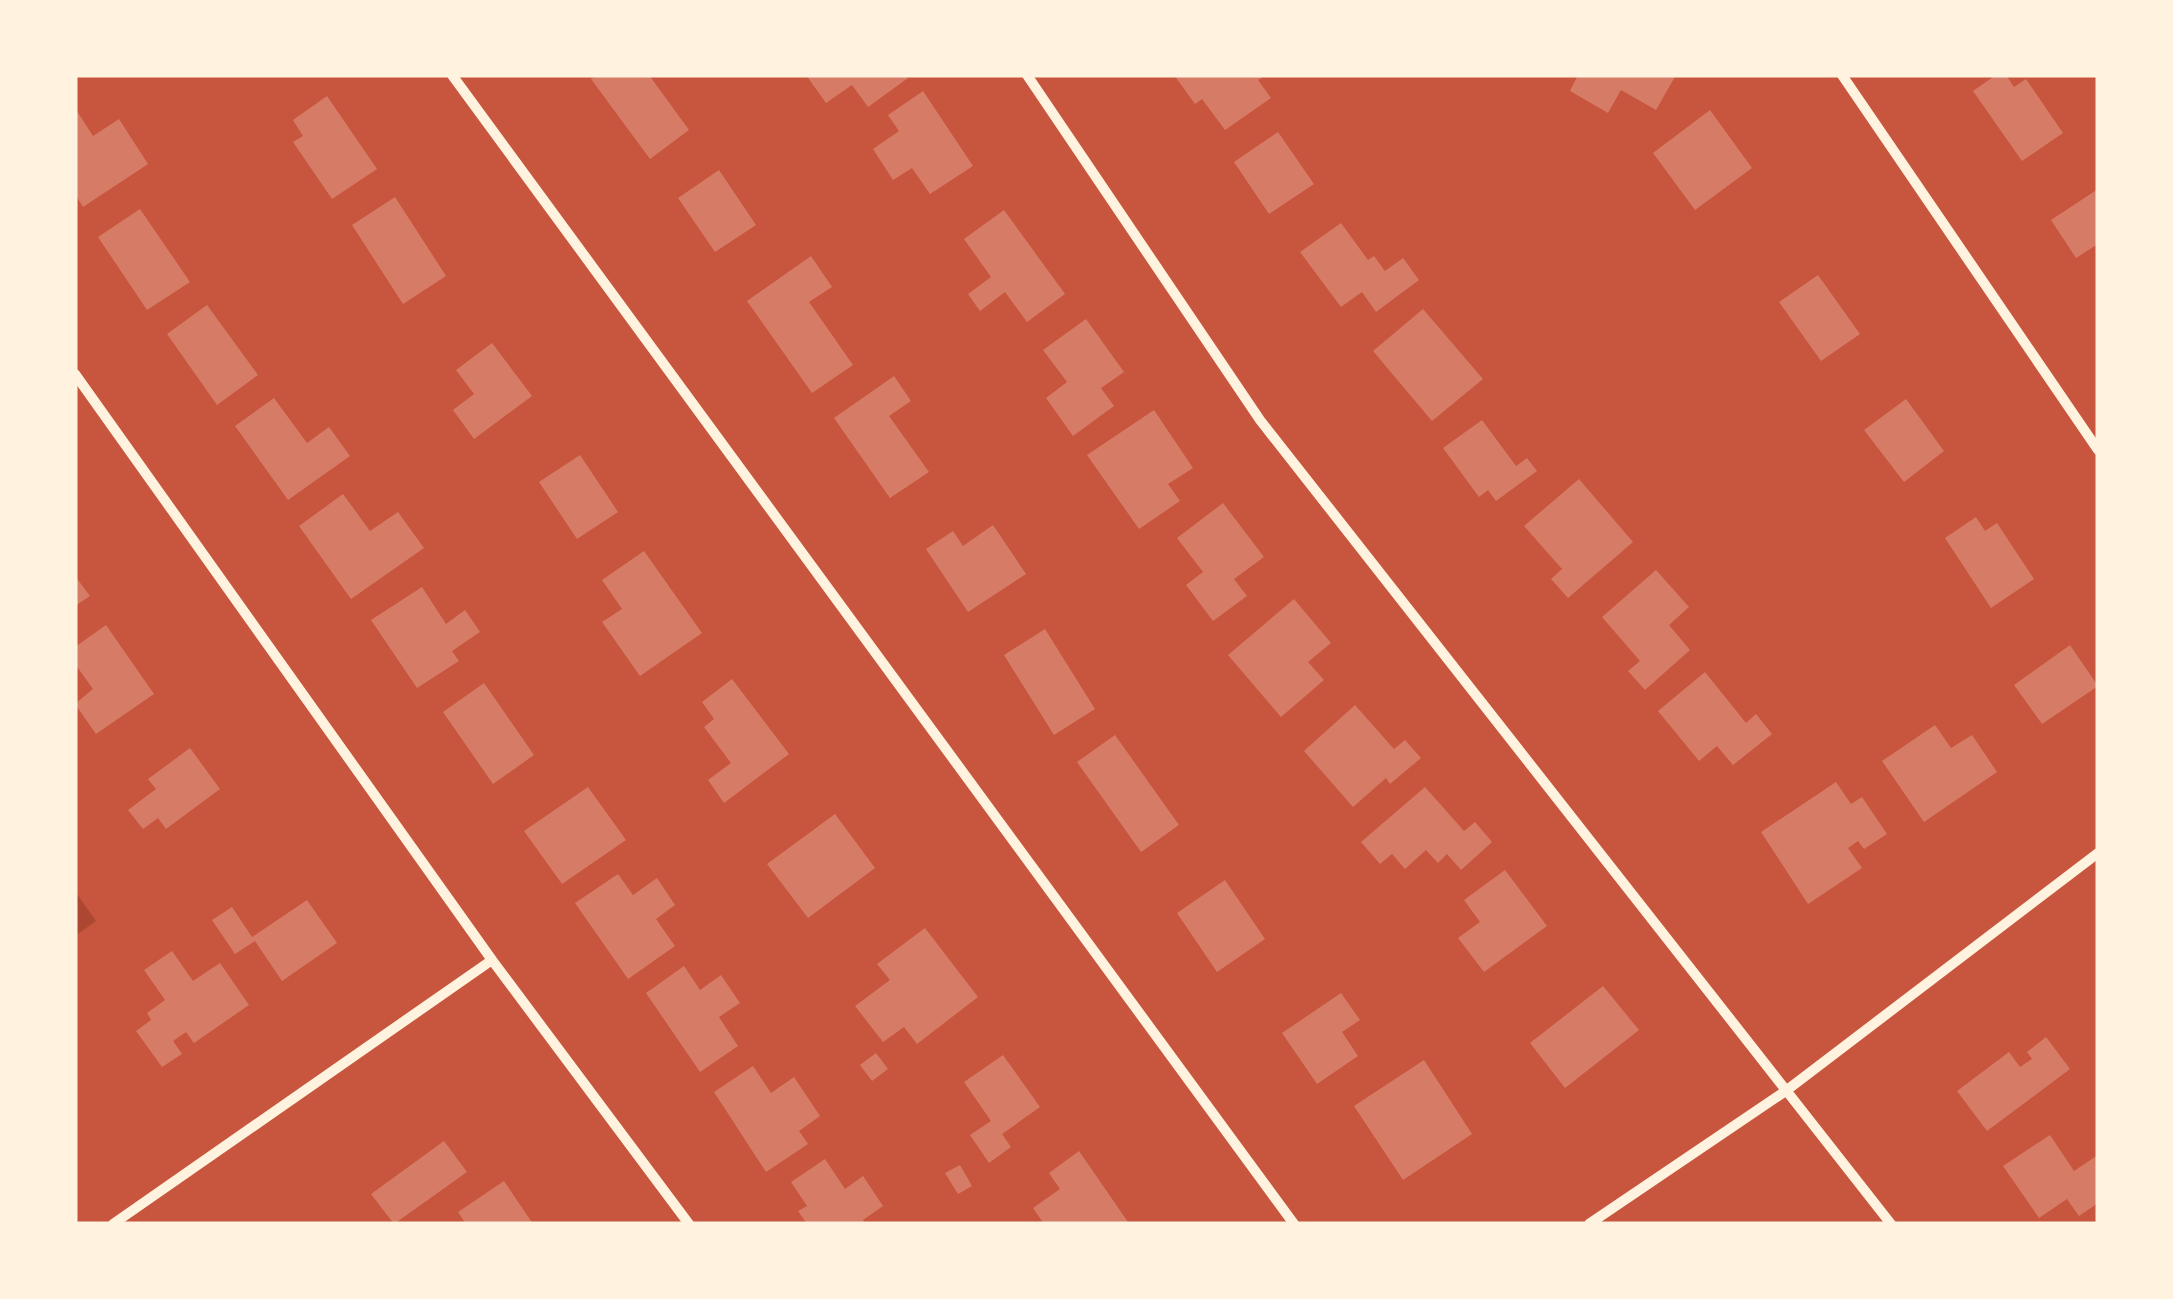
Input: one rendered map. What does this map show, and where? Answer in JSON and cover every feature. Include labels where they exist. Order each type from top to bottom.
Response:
[{"type":"street","points":[[452,75],[1294,1224]]},
{"type":"street","points":[[1027,75],[1260,420],[1891,1224]]},
{"type":"street","points":[[1842,75],[2098,450]]},
{"type":"street","points":[[75,374],[492,960],[689,1224]]},
{"type":"street","points":[[1588,1224],[1786,1090],[2098,852]]},
{"type":"street","points":[[113,1224],[492,960]]},
{"type":"shaded area","points":[[75,891],[96,921],[75,936]]},
{"type":"building","points":[[597,75],[649,75],[689,130],[650,159],[591,79]]},
{"type":"building","points":[[806,75],[908,78],[868,107],[852,85],[826,103]]},
{"type":"building","points":[[1174,75],[1266,75],[1258,80],[1271,98],[1225,130],[1202,99],[1195,104]]},
{"type":"building","points":[[1578,75],[1676,75],[1656,110],[1621,90],[1608,113],[1570,91]]},
{"type":"building","points":[[1996,75],[2006,75],[2014,87],[2026,79],[2063,133],[2022,161],[1973,91]]},
{"type":"building","points":[[923,91],[973,166],[930,194],[912,168],[893,180],[873,149],[899,131],[888,115]]},
{"type":"building","points":[[327,96],[377,169],[332,199],[293,142],[303,136],[293,120]]},
{"type":"building","points":[[75,108],[93,136],[119,119],[148,164],[83,207],[75,194]]},
{"type":"building","points":[[1710,110],[1752,168],[1695,210],[1653,153]]},
{"type":"building","points":[[1278,132],[1314,184],[1269,214],[1234,162]]},
{"type":"building","points":[[719,170],[756,225],[715,252],[678,198]]},
{"type":"building","points":[[2098,189],[2098,244],[2076,258],[2051,220]]},
{"type":"building","points":[[395,197],[446,276],[403,304],[352,225]]},
{"type":"building","points":[[140,209],[190,282],[147,310],[98,237]]},
{"type":"building","points":[[1004,210],[1065,294],[1027,322],[1005,292],[980,311],[968,294],[991,277],[964,239]]},
{"type":"building","points":[[1341,223],[1368,260],[1374,256],[1385,271],[1403,258],[1419,280],[1376,312],[1362,292],[1341,307],[1300,252]]},
{"type":"building","points":[[811,256],[832,287],[809,302],[853,365],[812,393],[747,301]]},
{"type":"building","points":[[1818,275],[1860,334],[1821,361],[1779,302]]},
{"type":"building","points":[[207,305],[258,375],[217,405],[167,334]]},
{"type":"building","points":[[1423,309],[1483,379],[1432,421],[1373,351]]},
{"type":"building","points":[[1086,319],[1124,372],[1101,388],[1114,406],[1073,436],[1046,398],[1067,382],[1043,350]]},
{"type":"building","points":[[492,343],[532,396],[474,439],[453,410],[474,394],[456,370]]},
{"type":"building","points":[[894,376],[911,401],[889,416],[929,472],[890,498],[834,418]]},
{"type":"building","points":[[274,398],[307,443],[329,427],[350,456],[288,500],[235,426]]},
{"type":"building","points":[[1906,399],[1944,451],[1904,482],[1864,430]]},
{"type":"building","points":[[1154,410],[1193,468],[1168,484],[1180,501],[1139,529],[1087,455]]},
{"type":"building","points":[[1482,420],[1516,466],[1527,458],[1537,471],[1496,501],[1488,490],[1479,497],[1443,448]]},
{"type":"building","points":[[580,455],[618,512],[577,539],[539,482]]},
{"type":"building","points":[[1579,479],[1633,542],[1568,598],[1551,579],[1562,569],[1524,526]]},
{"type":"building","points":[[343,494],[370,531],[398,512],[424,548],[351,599],[299,526]]},
{"type":"building","points":[[1223,503],[1264,557],[1234,579],[1247,596],[1213,621],[1186,585],[1203,572],[1177,538]]},
{"type":"building","points":[[1976,517],[1985,531],[1997,523],[2034,579],[1991,608],[1945,538]]},
{"type":"building","points":[[993,525],[1026,574],[968,612],[926,549],[953,531],[963,546]]},
{"type":"building","points":[[644,551],[702,633],[640,676],[602,622],[622,609],[602,580]]},
{"type":"building","points":[[1656,570],[1689,607],[1669,625],[1690,650],[1645,690],[1628,671],[1640,661],[1602,617]]},
{"type":"building","points":[[75,576],[90,596],[75,606]]},
{"type":"building","points":[[422,587],[446,624],[465,610],[480,632],[452,651],[459,661],[417,688],[371,620]]},
{"type":"building","points":[[1294,599],[1331,643],[1308,662],[1324,680],[1281,717],[1228,655]]},
{"type":"building","points":[[106,625],[154,694],[96,734],[75,704],[93,689],[75,664],[75,647]]},
{"type":"building","points":[[1045,629],[1095,709],[1054,735],[1004,655]]},
{"type":"building","points":[[2070,645],[2098,686],[2042,724],[2014,685]]},
{"type":"building","points":[[1705,672],[1746,723],[1756,714],[1772,734],[1733,765],[1717,746],[1699,761],[1658,711]]},
{"type":"building","points":[[732,679],[789,754],[724,803],[708,780],[731,763],[704,727],[714,719],[702,702]]},
{"type":"building","points":[[484,683],[534,755],[493,784],[443,712]]},
{"type":"building","points":[[1355,705],[1394,749],[1405,740],[1421,758],[1390,784],[1386,778],[1353,807],[1304,751]]},
{"type":"building","points":[[1935,725],[1951,748],[1972,735],[1997,772],[1924,822],[1882,761]]},
{"type":"building","points":[[1115,735],[1179,825],[1141,852],[1077,762]]},
{"type":"building","points":[[190,748],[220,789],[166,829],[158,818],[143,829],[128,810],[156,789],[148,779]]},
{"type":"building","points":[[1836,782],[1851,804],[1862,797],[1887,834],[1864,849],[1858,841],[1848,848],[1862,868],[1808,904],[1761,832]]},
{"type":"building","points":[[588,787],[626,840],[562,884],[524,831]]},
{"type":"building","points":[[1425,787],[1464,831],[1475,822],[1492,842],[1461,870],[1447,854],[1438,863],[1426,850],[1405,869],[1392,854],[1380,864],[1361,842]]},
{"type":"building","points":[[835,814],[875,868],[808,918],[767,864]]},
{"type":"building","points":[[1505,870],[1547,926],[1484,972],[1458,938],[1480,922],[1464,900]]},
{"type":"building","points":[[618,874],[633,895],[657,878],[675,905],[656,919],[675,946],[628,979],[575,903]]},
{"type":"building","points":[[1225,880],[1265,939],[1217,972],[1177,913]]},
{"type":"building","points":[[307,900],[337,943],[282,981],[255,941],[235,954],[212,920],[232,907],[252,937]]},
{"type":"building","points":[[925,928],[978,997],[917,1044],[904,1027],[883,1042],[855,1006],[890,980],[877,964]]},
{"type":"building","points":[[172,951],[193,981],[220,963],[249,1005],[194,1043],[186,1032],[173,1041],[182,1054],[162,1067],[136,1031],[151,1020],[147,1013],[165,1000],[144,970]]},
{"type":"building","points":[[684,966],[700,990],[721,975],[740,1003],[719,1017],[738,1046],[700,1072],[646,993]]},
{"type":"building","points":[[1603,986],[1639,1030],[1565,1088],[1530,1043]]},
{"type":"building","points":[[1341,993],[1360,1020],[1342,1032],[1358,1056],[1317,1084],[1282,1033]]},
{"type":"building","points":[[2046,1037],[2070,1069],[1987,1131],[1957,1091],[2009,1052],[2020,1067],[2032,1059],[2027,1052]]},
{"type":"building","points":[[876,1053],[888,1069],[872,1081],[860,1065]]},
{"type":"building","points":[[1003,1055],[1040,1107],[1002,1134],[1011,1147],[989,1163],[970,1135],[991,1121],[964,1082]]},
{"type":"building","points":[[1424,1060],[1472,1134],[1403,1180],[1354,1106]]},
{"type":"building","points":[[753,1066],[771,1093],[794,1077],[820,1116],[799,1131],[808,1144],[766,1172],[714,1092]]},
{"type":"building","points":[[2050,1135],[2074,1171],[2098,1155],[2098,1203],[2079,1216],[2067,1199],[2039,1218],[2003,1166]]},
{"type":"building","points":[[444,1141],[467,1172],[394,1224],[371,1194]]},
{"type":"building","points":[[1079,1151],[1128,1222],[1125,1224],[1044,1224],[1033,1208],[1060,1189],[1049,1173]]},
{"type":"building","points":[[825,1159],[845,1189],[863,1176],[883,1206],[863,1220],[865,1224],[807,1224],[798,1211],[807,1206],[791,1182]]},
{"type":"building","points":[[960,1165],[972,1186],[958,1194],[945,1173]]},
{"type":"building","points":[[504,1181],[533,1224],[466,1224],[458,1212]]}]
